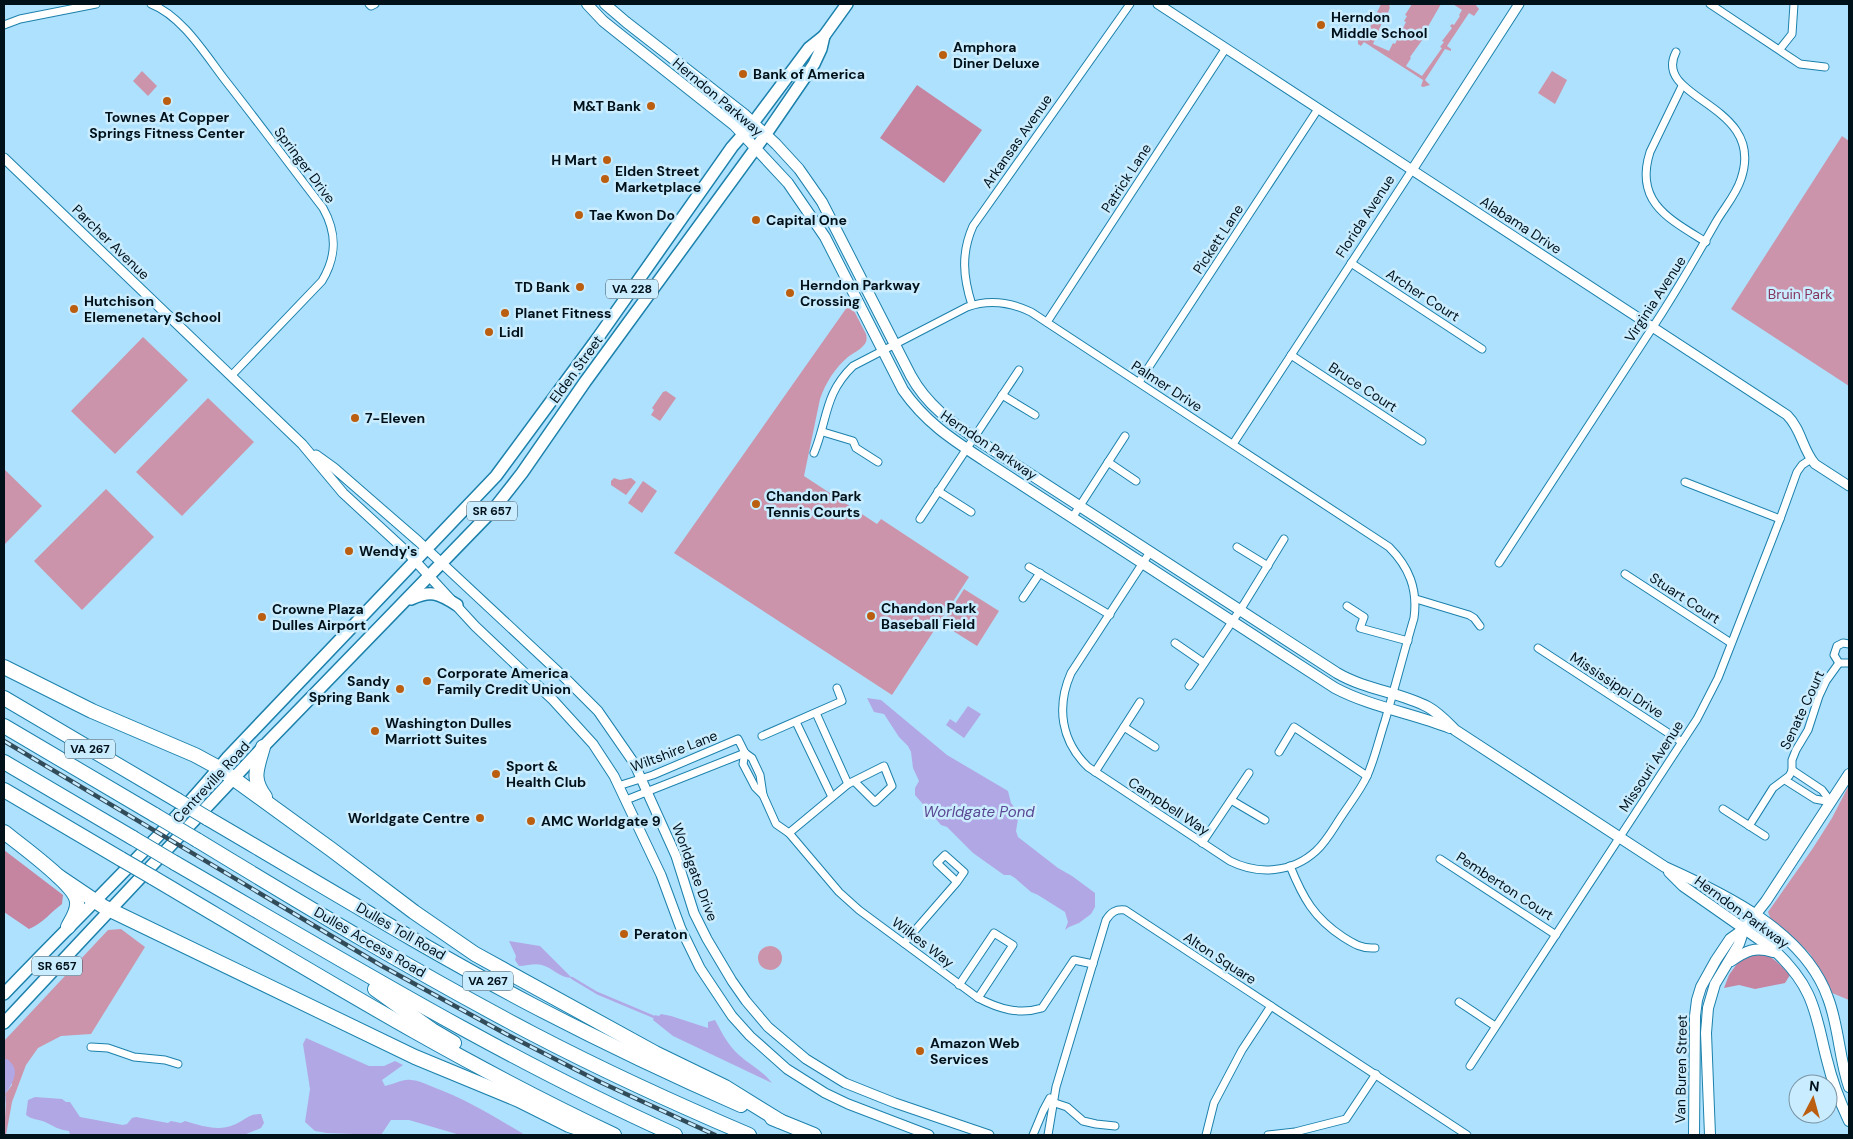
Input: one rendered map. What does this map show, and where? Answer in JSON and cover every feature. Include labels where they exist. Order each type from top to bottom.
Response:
[{"type":"highway","points":[[4,667],[84,707],[195,755],[219,768],[408,908],[475,954],[630,1039],[726,1087],[780,1122]]},
{"type":"highway","name":"Dulles Toll Road","points":[[4,698],[411,937],[531,1004],[662,1070],[814,1135]]},
{"type":"highway","name":"Dulles Access Road","points":[[4,726],[406,963],[510,1021],[624,1079],[748,1135]]},
{"type":"highway","points":[[263,748],[256,780],[270,804]]},
{"type":"highway","points":[[4,762],[402,996],[508,1054],[607,1104],[675,1135]]},
{"type":"highway","points":[[4,790],[394,1020],[524,1091],[614,1135]]},
{"type":"highway","points":[[4,832],[58,876],[110,910],[415,1057],[519,1100],[570,1125],[599,1135]]},
{"type":"highway","points":[[58,876],[74,892],[77,899],[76,912],[68,927]]},
{"type":"highway","points":[[290,930],[332,961],[367,982],[432,1030],[470,1051],[524,1091]]},
{"type":"main road","name":"Herndon Parkway","points":[[587,4],[603,21],[734,125],[788,183],[817,224],[903,390],[931,424],[1072,518],[1335,688],[1358,699],[1426,718],[1455,730]]},
{"type":"main road","name":"Herndon Parkway","points":[[605,4],[753,123],[790,158],[814,189],[916,385],[937,411],[973,437],[1344,678],[1427,706],[1455,730],[1665,867],[1691,879],[1755,915],[1796,946],[1817,975],[1831,1005],[1842,1063],[1849,1087]]},
{"type":"main road","name":"Elden Street","points":[[426,549],[485,489],[521,444],[732,147],[753,123],[809,48],[824,36],[847,4]]},
{"type":"main road","name":"Elden Street","points":[[442,563],[499,502],[535,454],[649,293],[766,134],[814,64],[821,49],[824,36]]},
{"type":"main road","name":"Centreville Road","points":[[4,994],[203,787],[426,549]]},
{"type":"main road","name":"Centreville Road","points":[[4,1023],[263,748],[442,563]]},
{"type":"main road","points":[[404,602],[431,593],[444,597],[457,605]]},
{"type":"main road","name":"Van Buren Street","points":[[1694,1135],[1695,1027],[1697,1000],[1704,980],[1730,939],[1744,928],[1755,915],[1849,774]]},
{"type":"main road","name":"Herndon Parkway","points":[[1665,867],[1683,886],[1777,953],[1797,976],[1811,1000],[1834,1084],[1849,1122]]},
{"type":"main road","name":"Van Buren Street","points":[[1710,1135],[1707,1016],[1715,984],[1739,944],[1744,928]]},
{"type":"main road","points":[[1726,964],[1752,949],[1763,949],[1777,953]]},
{"type":"street","points":[[4,25],[20,19],[96,4]]},
{"type":"street","name":"Springer Drive","points":[[151,4],[166,11],[176,19],[200,47],[323,208],[334,237],[333,255],[330,266],[322,281],[231,376]]},
{"type":"street","points":[[369,4],[371,6],[375,4]]},
{"type":"street","name":"Arkansas Avenue","points":[[972,305],[966,286],[964,261],[967,243],[973,226],[1130,4]]},
{"type":"street","name":"Alabama Drive","points":[[1158,4],[1787,415],[1799,429],[1811,459]]},
{"type":"street","name":"Florida Avenue","points":[[1233,444],[1519,4]]},
{"type":"street","points":[[1710,4],[1800,64],[1825,67]]},
{"type":"street","points":[[1780,50],[1792,34],[1794,4]]},
{"type":"street","name":"Patrick Lane","points":[[1047,322],[1226,48]]},
{"type":"street","points":[[1676,52],[1673,58],[1672,70],[1682,86],[1650,152],[1646,168],[1647,184],[1654,203],[1667,218],[1706,242]]},
{"type":"street","name":"Virginia Avenue","points":[[1498,563],[1653,327],[1706,242],[1741,179],[1744,168],[1743,147],[1735,128],[1721,113],[1682,86]]},
{"type":"street","name":"Pickett Lane","points":[[1139,382],[1318,108]]},
{"type":"street","name":"Parcher Avenue","points":[[4,158],[308,449],[334,468],[426,549]]},
{"type":"street","name":"Archer Court","points":[[1351,263],[1482,348]]},
{"type":"street","name":"Palmer Drive","points":[[814,454],[823,432],[828,405],[838,383],[853,366],[972,305],[989,302],[1011,304],[1031,312],[1389,547],[1398,555],[1408,570],[1414,586],[1416,599],[1414,618],[1389,708]]},
{"type":"street","name":"Bruce Court","points":[[1291,355],[1422,441]]},
{"type":"street","points":[[920,519],[1019,370]]},
{"type":"street","points":[[1002,395],[1035,414]]},
{"type":"street","points":[[823,432],[852,441],[856,448],[878,462]]},
{"type":"street","points":[[1072,518],[1125,436]]},
{"type":"street","name":"Parcher Avenue","points":[[308,449],[343,493],[414,561]]},
{"type":"street","points":[[1811,459],[1815,464],[1849,486]]},
{"type":"street","name":"Missouri Avenue","points":[[1470,1066],[1682,742],[1709,696],[1732,643],[1797,472],[1802,464],[1811,459]]},
{"type":"street","points":[[1108,462],[1136,481]]},
{"type":"street","points":[[1685,482],[1780,519]]},
{"type":"street","points":[[938,491],[972,512]]},
{"type":"street","points":[[1189,686],[1233,621],[1284,539]]},
{"type":"street","points":[[1237,547],[1268,566]]},
{"type":"street","name":"Worldgate Drive","points":[[426,549],[561,674],[598,711],[634,763],[676,856],[694,913],[707,939],[746,1002],[768,1027],[806,1059],[846,1082],[895,1103],[989,1135]]},
{"type":"street","name":"Campbell Way","points":[[1150,552],[1072,673],[1063,695],[1062,718],[1068,740],[1079,759],[1095,772],[1202,843],[1230,861],[1250,868],[1274,870],[1290,866],[1307,858],[1325,842],[1367,776],[1389,708]]},
{"type":"street","points":[[414,561],[475,626],[553,700],[593,744],[608,766],[626,800],[661,875],[681,929],[700,968],[732,1016],[781,1064],[813,1086],[848,1104],[929,1135]]},
{"type":"street","points":[[1029,567],[1110,615]]},
{"type":"street","points":[[1023,598],[1040,573]]},
{"type":"street","name":"Stuart Court","points":[[1625,574],[1732,643]]},
{"type":"street","points":[[1416,599],[1469,615],[1480,626]]},
{"type":"street","points":[[1347,606],[1364,617],[1360,628],[1408,641]]},
{"type":"street","points":[[1174,643],[1204,663]]},
{"type":"street","name":"Senate Court","points":[[1839,663],[1835,658],[1835,648],[1843,643],[1849,644]]},
{"type":"street","name":"Mississippi Drive","points":[[1538,648],[1682,742]]},
{"type":"street","name":"Senate Court","points":[[1839,663],[1849,663]]},
{"type":"street","name":"Senate Court","points":[[1749,826],[1773,788],[1789,776],[1792,770],[1792,760],[1808,730],[1819,696],[1826,681],[1839,663]]},
{"type":"street","points":[[762,736],[842,701],[837,688]]},
{"type":"street","points":[[1095,772],[1140,702]]},
{"type":"street","points":[[789,833],[851,782],[884,766],[892,786],[875,802],[851,782],[816,713]]},
{"type":"street","points":[[796,722],[832,797]]},
{"type":"street","points":[[1124,727],[1155,747]]},
{"type":"street","points":[[1279,752],[1294,727],[1367,776]]},
{"type":"street","name":"Wiltshire Lane","points":[[618,786],[738,739]]},
{"type":"street","name":"Wilkes Way","points":[[738,739],[745,752],[752,758],[760,775],[763,795],[776,824],[789,833],[839,892],[858,910],[978,998],[995,1007],[1011,1011],[1034,1011],[1042,1008],[1074,960],[1093,964]]},
{"type":"street","name":"Wiltshire Lane","points":[[626,800],[648,793],[745,752]]},
{"type":"street","name":"Senate Court","points":[[1792,770],[1822,790],[1831,802]]},
{"type":"street","points":[[1202,843],[1249,773]]},
{"type":"street","points":[[1785,780],[1815,799],[1831,802]]},
{"type":"street","points":[[1230,800],[1265,820]]},
{"type":"street","points":[[1723,809],[1765,836]]},
{"type":"street","name":"Pemberton Court","points":[[1440,858],[1556,934]]},
{"type":"street","points":[[1290,866],[1305,900],[1321,920],[1354,945],[1361,948],[1375,948]]},
{"type":"street","points":[[904,943],[957,882]]},
{"type":"street","name":"Alton Square","points":[[1034,1135],[1056,1087],[1110,913],[1125,910],[1467,1135]]},
{"type":"street","points":[[959,985],[994,933],[1013,945],[978,998]]},
{"type":"street","points":[[1459,1002],[1496,1026]]},
{"type":"street","points":[[1206,1135],[1214,1103],[1242,1050],[1271,1006]]},
{"type":"street","points":[[91,1047],[108,1048],[134,1058],[164,1060],[178,1064]]},
{"type":"street","points":[[1268,1135],[1295,1134],[1346,1119],[1376,1074]]},
{"type":"street","points":[[1051,1101],[1067,1108],[1083,1121],[1115,1126]]},
{"type":"street","name":"Alton Square","points":[[1048,1135],[1051,1101]]},
{"type":"green space","points":[[1381,4],[1390,4],[1390,7],[1373,44],[1389,51],[1393,43],[1395,44],[1406,22],[1404,21],[1407,16],[1405,15],[1412,4],[1441,4],[1426,30],[1428,32],[1410,57],[1406,66],[1422,76],[1442,48],[1440,47],[1444,42],[1442,41],[1452,28],[1450,26],[1454,25],[1460,16],[1462,10],[1453,4],[1475,4],[1479,9],[1474,16],[1469,13],[1447,46],[1451,51],[1445,49],[1425,80],[1430,85],[1423,87],[1421,86],[1423,80],[1364,42],[1361,46],[1358,44],[1358,38],[1364,40]]},
{"type":"green space","points":[[142,71],[157,86],[148,96],[133,81]]},
{"type":"green space","points":[[1552,71],[1567,80],[1555,104],[1538,93]]},
{"type":"green space","name":"Bruin Park","points":[[1842,136],[1849,141],[1849,386],[1731,309]]},
{"type":"green space","points":[[850,303],[867,338],[862,347],[839,366],[825,387],[820,399],[804,476],[877,524],[881,519],[969,577],[892,695],[674,553]]},
{"type":"green space","points":[[143,337],[188,380],[115,454],[71,411]]},
{"type":"green space","points":[[666,391],[676,398],[660,421],[651,415],[654,410],[652,408],[663,392]]},
{"type":"green space","points":[[208,398],[254,442],[182,516],[136,472]]},
{"type":"green space","points":[[4,469],[42,506],[4,545]]},
{"type":"green space","points":[[614,478],[620,480],[631,478],[636,482],[626,495],[611,485],[611,481]]},
{"type":"green space","points":[[643,481],[657,491],[642,513],[628,503]]},
{"type":"green space","points":[[106,489],[154,537],[82,610],[34,561]]},
{"type":"green space","points":[[964,589],[999,611],[977,646],[942,624]]},
{"type":"green space","points":[[1849,785],[1849,1000],[1832,993],[1810,954],[1794,938],[1771,920],[1768,912],[1813,848],[1832,818]]},
{"type":"green space","points":[[121,929],[145,947],[91,1034],[61,1036],[38,1048],[26,1065],[12,1102],[6,1135],[4,1135],[5,1094],[12,1085],[7,1059],[4,1059],[4,1041],[108,930]]},
{"type":"green space","points":[[770,946],[778,950],[782,958],[778,966],[770,970],[762,966],[758,958],[762,950]]},
{"type":"shaded area","points":[[917,85],[982,130],[944,183],[880,138]]},
{"type":"shaded area","points":[[4,850],[63,895],[62,904],[29,929],[4,912]]},
{"type":"shaded area","points":[[1748,948],[1767,955],[1780,965],[1790,975],[1785,983],[1755,989],[1739,985],[1724,988],[1729,975]]},
{"type":"water","name":"Worldgate Pond","points":[[867,698],[881,700],[947,755],[1008,791],[1011,803],[1019,813],[1016,831],[1018,837],[1058,868],[1095,893],[1095,907],[1091,914],[1065,930],[1068,922],[1065,912],[1031,892],[1015,878],[1010,875],[1004,875],[973,853],[947,827],[941,825],[915,795],[915,788],[919,781],[913,768],[911,752],[908,746],[899,737],[884,714],[874,712]]},
{"type":"water","points":[[968,706],[981,714],[964,738],[946,725],[950,719],[956,723]]},
{"type":"water","points":[[509,941],[540,946],[572,978],[568,978],[542,965],[519,966]]},
{"type":"water","points":[[661,1014],[708,1028],[708,1022],[715,1020],[735,1051],[772,1083],[673,1036],[653,1020],[655,1015],[659,1016]]},
{"type":"water","points":[[306,1038],[369,1066],[384,1066],[395,1061],[403,1065],[382,1080],[385,1086],[408,1080],[422,1082],[469,1103],[525,1135],[460,1135],[409,1120],[391,1120],[381,1135],[315,1131],[305,1122],[310,1089],[303,1044]]},
{"type":"water","points":[[4,1059],[7,1059],[14,1067],[15,1076],[5,1094],[4,1112]]},
{"type":"water","points":[[35,1097],[62,1099],[70,1102],[80,1117],[123,1125],[136,1117],[168,1123],[171,1121],[181,1123],[185,1121],[198,1125],[223,1128],[257,1114],[261,1114],[264,1123],[261,1128],[244,1135],[70,1135],[69,1131],[59,1129],[26,1115],[28,1100]]},
{"type":"waterway","points":[[572,978],[597,993],[654,1017]]},
{"type":"railway","points":[[4,741],[382,966],[506,1034],[600,1082],[715,1135]]},
{"type":"place","name":"Herndon Middle School","points":[[1321,25]]},
{"type":"place","name":"Amphora Diner Deluxe","points":[[943,55]]},
{"type":"place","name":"Bank of America","points":[[743,74]]},
{"type":"place","name":"Townes At Copper Springs Fitness Center","points":[[167,101]]},
{"type":"place","name":"M&T Bank","points":[[651,106]]},
{"type":"place","name":"H Mart","points":[[607,160]]},
{"type":"place","name":"Elden Street Marketplace","points":[[605,179]]},
{"type":"place","name":"Tae Kwon Do","points":[[579,215]]},
{"type":"place","name":"Capital One","points":[[756,220]]},
{"type":"place","name":"TD Bank","points":[[580,287]]},
{"type":"place","name":"Herndon Parkway Crossing","points":[[790,293]]},
{"type":"place","name":"Hutchison Elemenetary School","points":[[74,309]]},
{"type":"place","name":"Planet Fitness","points":[[505,313]]},
{"type":"place","name":"Lidl","points":[[489,332]]},
{"type":"place","name":"7-Eleven","points":[[355,418]]},
{"type":"place","name":"Chandon Park Tennis Courts","points":[[756,504]]},
{"type":"place","name":"Wendy's","points":[[349,551]]},
{"type":"place","name":"Chandon Park Baseball Field","points":[[871,616]]},
{"type":"place","name":"Crowne Plaza Dulles Airport","points":[[262,617]]},
{"type":"place","name":"Corporate America Family Credit Union","points":[[427,681]]},
{"type":"place","name":"Sandy Spring Bank","points":[[400,689]]},
{"type":"place","name":"Washington Dulles Marriott Suites","points":[[375,731]]},
{"type":"place","name":"Sport & Health Club","points":[[496,774]]},
{"type":"place","name":"Worldgate Centre","points":[[480,818]]},
{"type":"place","name":"AMC Worldgate 9","points":[[531,821]]},
{"type":"place","name":"Peraton","points":[[624,934]]},
{"type":"place","name":"Amazon Web Services","points":[[920,1051]]}]
